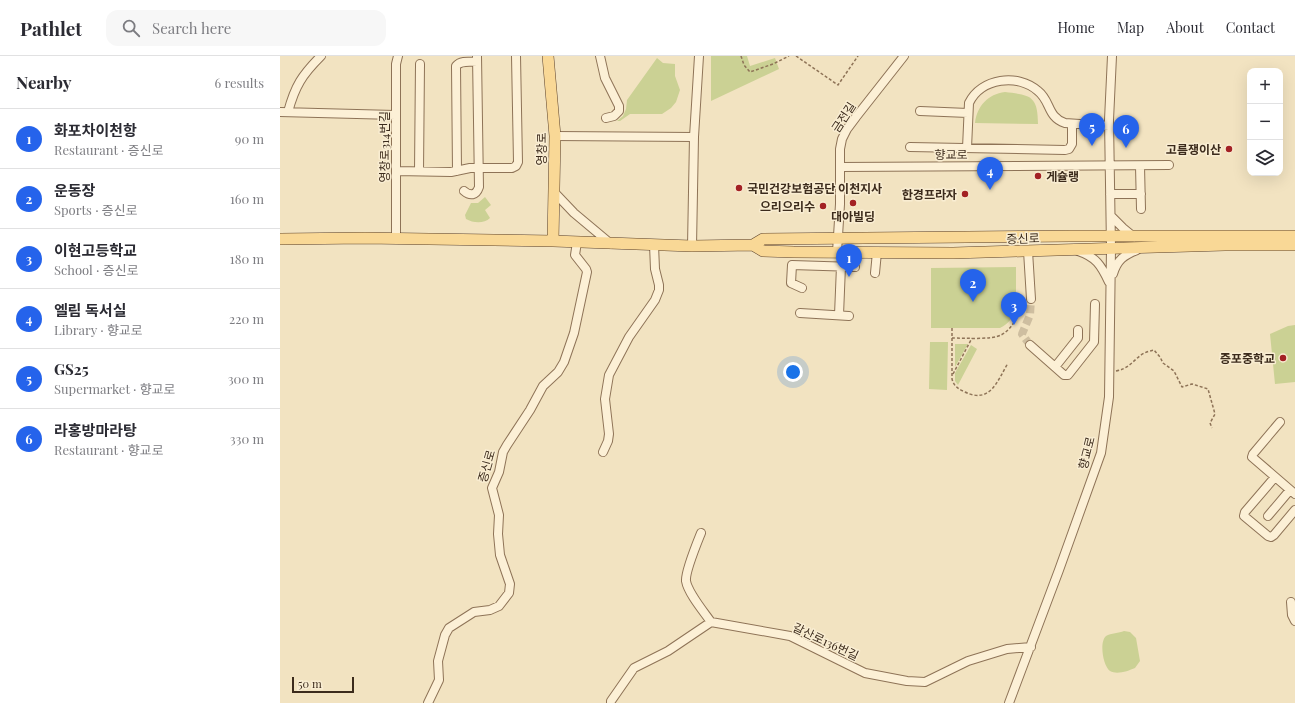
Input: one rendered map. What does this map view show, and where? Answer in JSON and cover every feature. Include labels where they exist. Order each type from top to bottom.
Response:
[{"type":"main road","name":"영창로","points":[[548,56],[555,136],[553,241]]},
{"type":"main road","name":"증신로","points":[[280,239],[553,241],[692,246],[753,245],[763,239],[1071,236],[1295,236]]},
{"type":"main road","name":"증신로","points":[[753,245],[763,251],[824,253],[953,253],[1225,245],[1295,245]]},
{"type":"street","points":[[321,56],[297,84],[284,112],[395,115]]},
{"type":"street","name":"영창로314번길","points":[[396,239],[395,115],[396,64],[398,56]]},
{"type":"street","points":[[396,171],[446,172],[480,168],[512,168],[517,164],[516,56]]},
{"type":"street","points":[[600,56],[605,78],[619,106],[619,110],[614,116],[606,118]]},
{"type":"street","points":[[692,246],[694,137],[699,56]]},
{"type":"street","name":"금전길","points":[[837,252],[840,149],[842,139],[847,129],[904,56]]},
{"type":"street","name":"향교로","points":[[1009,703],[1031,647],[1101,453],[1109,396],[1111,216],[1109,126],[1112,56]]},
{"type":"street","points":[[457,171],[456,66],[463,62],[477,59],[480,168],[479,187],[478,192],[475,194],[470,194],[464,191]]},
{"type":"street","points":[[418,171],[420,64]]},
{"type":"street","points":[[967,148],[969,103],[972,97],[981,88],[998,81],[1021,82],[1034,87],[1044,98],[1050,111],[1056,119],[1065,123],[1109,126]]},
{"type":"street","points":[[920,111],[968,113]]},
{"type":"street","points":[[910,147],[1067,150],[1072,144],[1072,124]]},
{"type":"street","points":[[555,136],[694,137]]},
{"type":"street","name":"향교로","points":[[840,166],[1169,165]]},
{"type":"street","points":[[1140,166],[1141,209]]},
{"type":"street","points":[[554,192],[574,213],[612,244]]},
{"type":"street","points":[[1110,194],[1141,194]]},
{"type":"street","points":[[1111,216],[1135,237]]},
{"type":"street","name":"증신로","points":[[428,703],[439,680],[438,661],[445,635],[449,628],[473,613],[490,610],[499,606],[509,593],[510,584],[500,555],[498,511],[492,488],[499,472],[506,444],[530,410],[544,386],[562,366],[567,355],[574,333],[587,272],[575,256],[577,242]]},
{"type":"street","points":[[603,452],[608,441],[609,434],[605,399],[609,375],[632,333],[655,300],[659,290],[655,268],[654,245]]},
{"type":"street","points":[[1110,284],[1115,268],[1121,259],[1127,254],[1145,248]]},
{"type":"street","points":[[1075,250],[1087,254],[1098,262],[1110,284]]},
{"type":"street","points":[[1027,298],[1028,251]]},
{"type":"street","points":[[794,252],[791,283],[802,288]]},
{"type":"street","points":[[876,273],[877,252]]},
{"type":"street","points":[[824,253],[825,266]]},
{"type":"street","points":[[792,264],[855,267]]},
{"type":"street","points":[[839,315],[841,266]]},
{"type":"street","points":[[1030,345],[1055,367],[1064,374],[1068,375],[1094,342],[1095,304]]},
{"type":"street","points":[[800,313],[849,316]]},
{"type":"street","points":[[1055,367],[1078,338],[1078,330]]},
{"type":"street","points":[[1094,342],[1109,342]]},
{"type":"street","points":[[1268,516],[1294,492],[1254,459],[1252,455],[1280,422]]},
{"type":"street","points":[[1275,477],[1245,512],[1244,516],[1271,537],[1295,510]]},
{"type":"street","points":[[612,703],[611,701],[634,668],[668,651],[711,622],[693,596],[686,581],[692,556],[701,533]]},
{"type":"street","points":[[1291,602],[1292,615],[1295,622]]},
{"type":"street","name":"갈산로136번길","points":[[711,622],[790,636],[865,673],[906,681],[925,682],[968,661],[1007,649],[1031,647]]},
{"type":"path","points":[[741,56],[744,65],[750,72],[773,64],[789,56]]},
{"type":"path","points":[[796,56],[838,85],[858,56]]},
{"type":"path","points":[[952,338],[993,337],[1003,334],[1013,323],[1027,298]]},
{"type":"path","points":[[952,328],[952,375],[953,383],[957,388],[973,396],[980,396],[990,392],[1008,363]]},
{"type":"path","points":[[952,375],[973,338]]},
{"type":"path","points":[[1109,362],[1113,371],[1120,370],[1131,364],[1142,354],[1154,350],[1163,363],[1174,371],[1182,387],[1192,384],[1208,389],[1215,414],[1210,423],[1212,428]]},
{"type":"green space","points":[[711,56],[747,56],[750,66],[775,58],[779,69],[711,101]]},
{"type":"green space","points":[[657,58],[663,63],[675,64],[675,76],[680,90],[676,102],[671,108],[662,114],[630,114],[620,121],[617,121],[623,116],[626,109],[627,100]]},
{"type":"green space","points":[[1005,92],[1021,94],[1031,98],[1038,114],[1038,124],[975,123],[978,111],[984,102],[993,95]]},
{"type":"green space","points":[[485,197],[491,205],[485,210],[490,218],[485,221],[478,222],[466,219],[465,215],[471,203],[478,203]]},
{"type":"green space","points":[[1016,267],[1016,307],[1014,314],[1006,324],[1000,328],[931,328],[931,268]]},
{"type":"green space","name":"증포중학교","points":[[1295,325],[1295,382],[1275,384],[1270,334],[1288,326]]},
{"type":"green space","points":[[930,342],[948,342],[947,390],[929,389]]},
{"type":"green space","points":[[955,344],[968,344],[955,367]]},
{"type":"green space","points":[[971,345],[977,349],[958,385],[955,381],[955,373]]},
{"type":"green space","points":[[1124,631],[1130,632],[1136,638],[1140,661],[1135,668],[1116,673],[1110,671],[1105,664],[1102,648],[1106,636]]},
{"type":"tunnel","points":[[1030,345],[1022,334],[1030,315],[1031,299]]},
{"type":"place","name":"GS25","points":[[1092,146]]},
{"type":"place","name":"라홍방마라탕","points":[[1126,148]]},
{"type":"place","name":"고름쟁이산","points":[[1229,149]]},
{"type":"place","name":"게슐랭","points":[[1038,176]]},
{"type":"place","name":"국민건강보험공단 이천지사","points":[[739,188]]},
{"type":"place","name":"엘림 독서실","points":[[990,190]]},
{"type":"place","name":"한경프라자","points":[[965,194]]},
{"type":"place","name":"대아빌딩","points":[[853,203]]},
{"type":"place","name":"으리으리수","points":[[823,206]]},
{"type":"place","name":"화포차이천항","points":[[849,277]]},
{"type":"place","name":"운동장","points":[[973,302]]},
{"type":"place","name":"이현고등학교","points":[[1014,325]]},
{"type":"place","name":"증포중학교","points":[[1283,358]]}]
